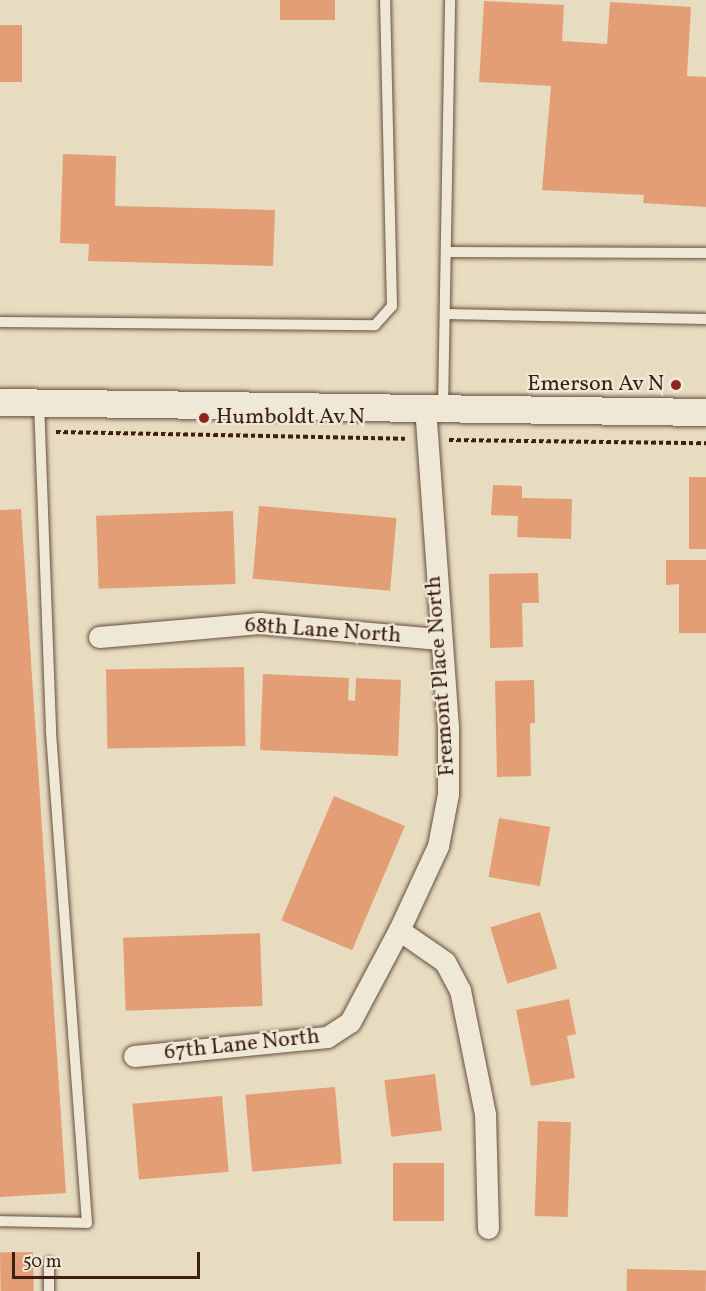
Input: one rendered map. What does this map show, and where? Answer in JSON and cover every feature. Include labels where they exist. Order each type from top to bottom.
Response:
[{"type":"street","points":[[0,402],[706,412]]},
{"type":"street","name":"Fremont Place North","points":[[399,930],[438,846],[448,794],[448,727],[439,639],[426,440],[434,408]]},
{"type":"street","name":"68th Lane North","points":[[99,637],[260,623],[439,639]]},
{"type":"street","points":[[399,930],[445,962],[460,990],[485,1114],[488,1228]]},
{"type":"street","name":"67th Lane North","points":[[134,1056],[327,1037],[350,1022],[399,930]]},
{"type":"lane","points":[[0,322],[375,325],[392,306],[386,0]]},
{"type":"lane","points":[[434,408],[445,314],[450,0]]},
{"type":"lane","points":[[446,252],[706,253]]},
{"type":"lane","points":[[445,314],[706,319]]},
{"type":"lane","points":[[0,1221],[87,1223],[51,729],[38,431],[39,402]]},
{"type":"lane","points":[[49,1263],[49,1291]]},
{"type":"path","points":[[38,431],[426,440],[706,443]]},
{"type":"building","points":[[280,0],[335,0],[335,20],[280,20]]},
{"type":"building","points":[[484,1],[564,5],[562,41],[607,44],[610,2],[691,7],[687,76],[706,77],[706,207],[643,203],[644,195],[542,190],[551,86],[479,82]]},
{"type":"building","points":[[0,25],[22,25],[22,82],[0,82]]},
{"type":"building","points":[[63,154],[116,156],[115,206],[275,210],[273,266],[88,261],[89,244],[60,243]]},
{"type":"building","points":[[689,477],[706,477],[706,549],[689,549]]},
{"type":"building","points":[[493,485],[522,486],[522,498],[572,499],[571,539],[517,537],[518,516],[491,515]]},
{"type":"building","points":[[259,506],[396,518],[390,591],[253,579]]},
{"type":"building","points":[[21,509],[66,1193],[0,1197],[0,510]]},
{"type":"building","points":[[233,511],[236,584],[99,589],[96,516]]},
{"type":"building","points":[[666,560],[706,560],[706,633],[679,633],[679,584],[666,585]]},
{"type":"building","points":[[538,573],[539,603],[522,603],[523,647],[490,648],[489,574]]},
{"type":"building","points":[[244,667],[245,746],[107,748],[106,669]]},
{"type":"building","points":[[263,674],[349,678],[348,700],[355,701],[356,678],[401,680],[398,756],[260,750]]},
{"type":"building","points":[[534,680],[535,723],[530,723],[531,776],[497,777],[495,681]]},
{"type":"building","points":[[334,796],[405,826],[352,950],[281,920]]},
{"type":"building","points":[[499,818],[550,827],[540,886],[489,877]]},
{"type":"building","points":[[540,912],[557,968],[508,984],[490,927]]},
{"type":"building","points":[[260,933],[263,1006],[126,1011],[123,938]]},
{"type":"building","points":[[569,999],[576,1034],[567,1036],[575,1078],[531,1086],[516,1010]]},
{"type":"building","points":[[435,1074],[442,1131],[391,1137],[384,1080]]},
{"type":"building","points":[[335,1087],[342,1164],[252,1172],[245,1095]]},
{"type":"building","points":[[222,1096],[229,1172],[139,1180],[132,1104]]},
{"type":"building","points":[[538,1121],[571,1122],[568,1217],[535,1216]]},
{"type":"building","points":[[393,1163],[444,1163],[444,1221],[393,1221]]},
{"type":"building","points":[[33,1252],[34,1291],[1,1291],[0,1253]]},
{"type":"building","points":[[627,1269],[706,1270],[706,1291],[627,1291]]},
{"type":"place","name":"Emerson Av N","points":[[676,385]]},
{"type":"place","name":"Humboldt Av N","points":[[204,418]]}]
